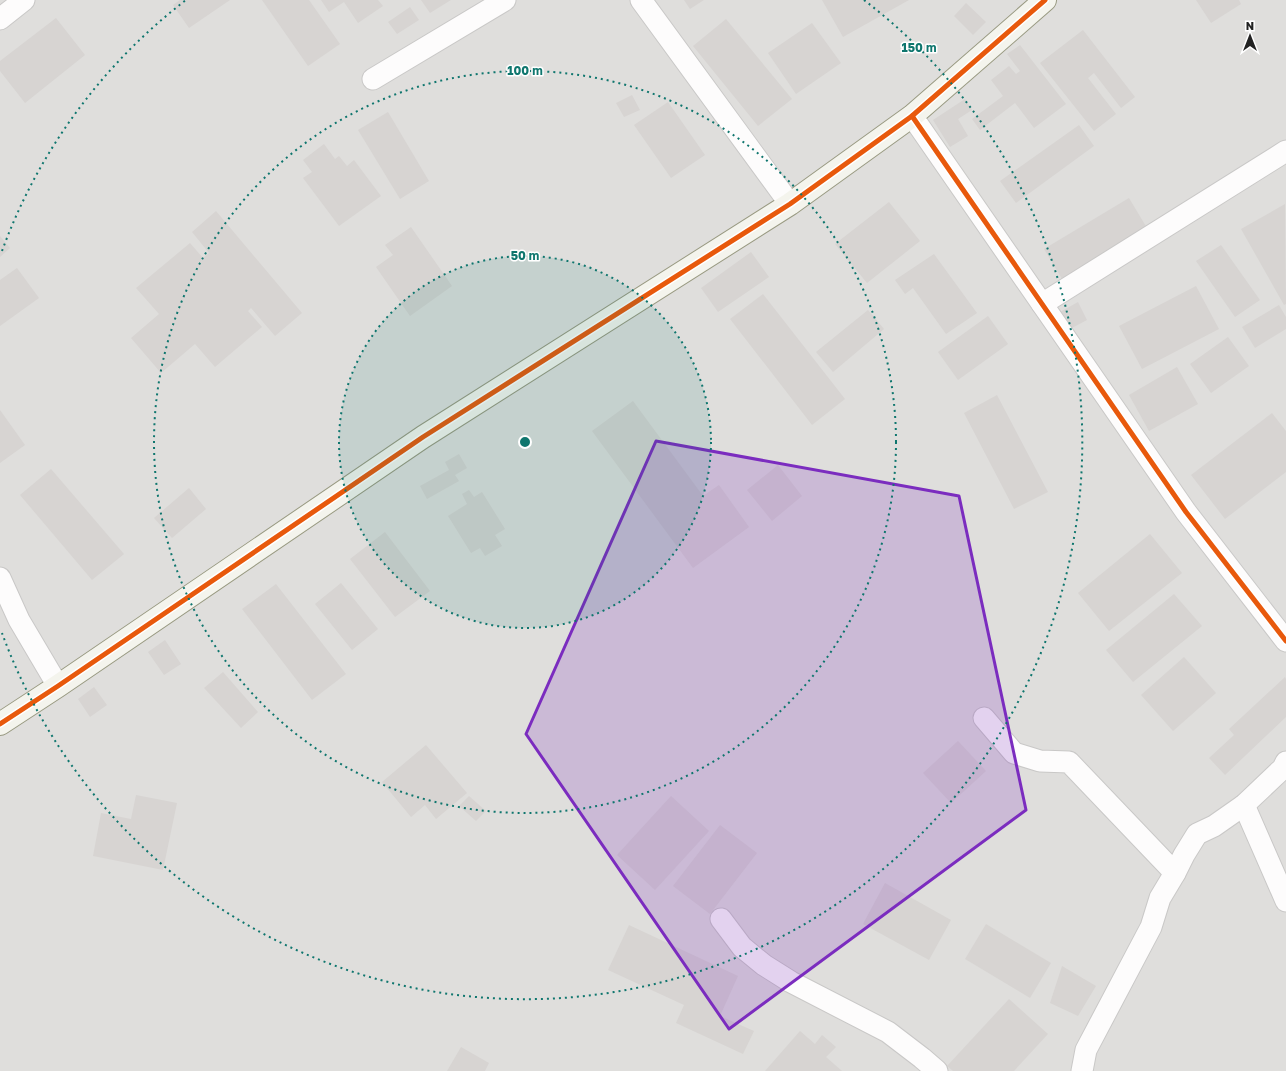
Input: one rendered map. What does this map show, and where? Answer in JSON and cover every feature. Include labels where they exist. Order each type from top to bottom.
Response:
[{"type":"street","points":[[0,19],[24,0]]},
{"type":"street","points":[[373,79],[504,0]]},
{"type":"street","points":[[641,0],[790,204]]},
{"type":"street","points":[[0,724],[423,437],[790,204],[912,116],[1044,0]]},
{"type":"street","points":[[912,116],[1186,512],[1286,641]]},
{"type":"street","points":[[1042,304],[1286,151]]},
{"type":"street","points":[[0,578],[19,620],[58,686]]},
{"type":"street","points":[[984,718],[1014,753],[1040,761],[1068,762],[1175,873]]},
{"type":"street","points":[[1082,1071],[1086,1050],[1151,926],[1160,898],[1184,855],[1198,834],[1214,826],[1244,806],[1282,768],[1286,762]]},
{"type":"street","points":[[1244,806],[1286,901]]},
{"type":"street","points":[[721,919],[742,948],[764,965],[791,982],[888,1032],[937,1071]]},
{"type":"highlighted area","points":[[656,441],[959,496],[1026,810],[729,1029],[526,734]]},
{"type":"shaded area","points":[[0,0],[1286,0],[1286,1071],[0,1071]]},
{"type":"building","points":[[180,0],[230,0],[189,28],[173,5]]},
{"type":"building","points":[[262,0],[309,0],[340,44],[308,66]]},
{"type":"building","points":[[321,0],[378,0],[383,6],[358,23],[344,2],[329,12]]},
{"type":"building","points":[[421,0],[451,0],[430,13]]},
{"type":"building","points":[[684,0],[704,0],[690,9]]},
{"type":"building","points":[[822,0],[909,0],[843,37]]},
{"type":"building","points":[[1196,0],[1239,0],[1241,4],[1211,23]]},
{"type":"building","points":[[966,3],[986,22],[973,35],[954,16]]},
{"type":"building","points":[[410,7],[419,20],[397,34],[388,22]]},
{"type":"building","points":[[56,18],[85,55],[25,103],[0,71],[0,61]]},
{"type":"building","points":[[726,19],[792,99],[758,126],[693,46]]},
{"type":"building","points":[[812,23],[841,63],[796,94],[768,53]]},
{"type":"building","points":[[1083,30],[1135,97],[1121,108],[1094,73],[1088,78],[1116,114],[1094,131],[1040,63]]},
{"type":"building","points":[[1020,45],[1066,104],[1034,128],[1015,103],[980,130],[972,119],[1003,96],[991,80],[1009,66],[1016,74],[1020,71],[1007,54]]},
{"type":"building","points":[[632,95],[640,110],[624,117],[616,103]]},
{"type":"building","points":[[965,99],[972,110],[958,119],[968,136],[950,147],[933,120]]},
{"type":"building","points":[[668,102],[705,155],[671,178],[634,125]]},
{"type":"building","points":[[388,112],[429,181],[400,199],[358,130]]},
{"type":"building","points":[[1079,125],[1094,146],[1016,203],[1000,181]]},
{"type":"building","points":[[324,144],[335,159],[339,156],[347,166],[354,160],[381,196],[339,226],[303,178],[312,172],[303,160]]},
{"type":"building","points":[[1129,198],[1147,228],[1062,279],[1044,249]]},
{"type":"building","points":[[889,202],[920,241],[867,283],[835,244]]},
{"type":"building","points":[[1285,204],[1286,304],[1284,305],[1241,229]]},
{"type":"building","points":[[216,211],[302,313],[275,336],[251,308],[248,311],[262,327],[215,367],[195,344],[161,373],[131,338],[159,314],[136,288],[190,243],[203,258],[209,253],[192,232]]},
{"type":"building","points":[[411,227],[452,286],[410,316],[376,267],[393,255],[385,245]]},
{"type":"building","points":[[0,236],[10,248],[0,257]]},
{"type":"building","points":[[1221,245],[1260,300],[1235,317],[1196,261]]},
{"type":"building","points":[[751,252],[769,277],[718,312],[701,288]]},
{"type":"building","points":[[934,254],[977,313],[946,334],[913,288],[905,294],[895,280]]},
{"type":"building","points":[[17,268],[39,298],[0,326],[0,280]]},
{"type":"building","points":[[1196,286],[1219,329],[1142,369],[1119,326]]},
{"type":"building","points":[[763,294],[845,399],[812,425],[730,319]]},
{"type":"building","points":[[1078,302],[1087,320],[1070,329],[1060,312]]},
{"type":"building","points":[[1279,305],[1286,317],[1286,329],[1255,348],[1242,327]]},
{"type":"building","points":[[868,310],[884,329],[833,372],[816,352]]},
{"type":"building","points":[[988,316],[1008,344],[958,380],[938,352]]},
{"type":"building","points":[[1228,337],[1249,366],[1211,393],[1190,364]]},
{"type":"building","points":[[1177,367],[1198,404],[1149,431],[1129,395]]},
{"type":"building","points":[[997,395],[1048,492],[1014,509],[964,413]]},
{"type":"building","points":[[633,401],[703,496],[719,485],[749,527],[693,568],[592,431]]},
{"type":"building","points":[[0,410],[25,445],[0,463]]},
{"type":"building","points":[[1272,413],[1286,431],[1286,472],[1225,519],[1191,475]]},
{"type":"building","points":[[459,454],[467,468],[455,475],[459,481],[427,499],[420,486],[449,470],[445,462]]},
{"type":"building","points":[[778,465],[802,496],[772,521],[747,490]]},
{"type":"building","points":[[51,469],[124,554],[92,580],[20,495]]},
{"type":"building","points":[[189,488],[206,509],[172,538],[154,518]]},
{"type":"building","points":[[469,490],[474,497],[482,492],[505,529],[495,535],[502,546],[485,556],[480,548],[471,553],[448,516],[467,504],[462,494]]},
{"type":"building","points":[[385,532],[430,591],[395,617],[350,559]]},
{"type":"building","points":[[1150,534],[1182,573],[1109,631],[1078,593]]},
{"type":"building","points":[[341,583],[378,629],[352,650],[315,604]]},
{"type":"building","points":[[276,584],[346,674],[312,700],[242,609]]},
{"type":"building","points":[[1174,594],[1202,626],[1133,682],[1106,650]]},
{"type":"building","points":[[165,640],[181,664],[164,675],[148,652]]},
{"type":"building","points":[[1184,657],[1216,693],[1173,731],[1141,695]]},
{"type":"building","points":[[223,672],[258,712],[241,728],[204,688]]},
{"type":"building","points":[[1285,677],[1286,717],[1225,775],[1209,758],[1234,735],[1229,729]]},
{"type":"building","points":[[94,687],[107,705],[90,717],[78,699]]},
{"type":"building","points":[[958,741],[986,771],[951,803],[923,773]]},
{"type":"building","points":[[426,745],[467,793],[436,819],[425,805],[411,817],[382,782]]},
{"type":"building","points":[[136,795],[177,803],[163,870],[93,856],[101,813],[131,819]]},
{"type":"building","points":[[469,796],[486,811],[476,821],[459,806]]},
{"type":"building","points":[[671,796],[709,831],[655,890],[617,855]]},
{"type":"building","points":[[720,825],[757,853],[710,914],[673,886]]},
{"type":"building","points":[[885,883],[951,920],[929,960],[863,924]]},
{"type":"building","points":[[986,924],[1051,963],[1030,998],[965,959]]},
{"type":"building","points":[[629,925],[738,976],[720,1016],[754,1031],[743,1054],[676,1023],[684,1005],[608,970]]},
{"type":"building","points":[[1062,966],[1096,986],[1078,1016],[1050,1003]]},
{"type":"building","points":[[1009,999],[1048,1034],[1014,1071],[953,1071],[947,1066]]},
{"type":"building","points":[[800,1031],[815,1044],[822,1035],[836,1047],[826,1057],[842,1071],[765,1071]]},
{"type":"building","points":[[461,1047],[489,1063],[485,1071],[447,1071]]},
{"type":"cycle path","points":[[0,724],[423,437],[790,204],[912,116],[1045,0]]},
{"type":"cycle path","points":[[912,116],[1186,512],[1286,641]]}]
